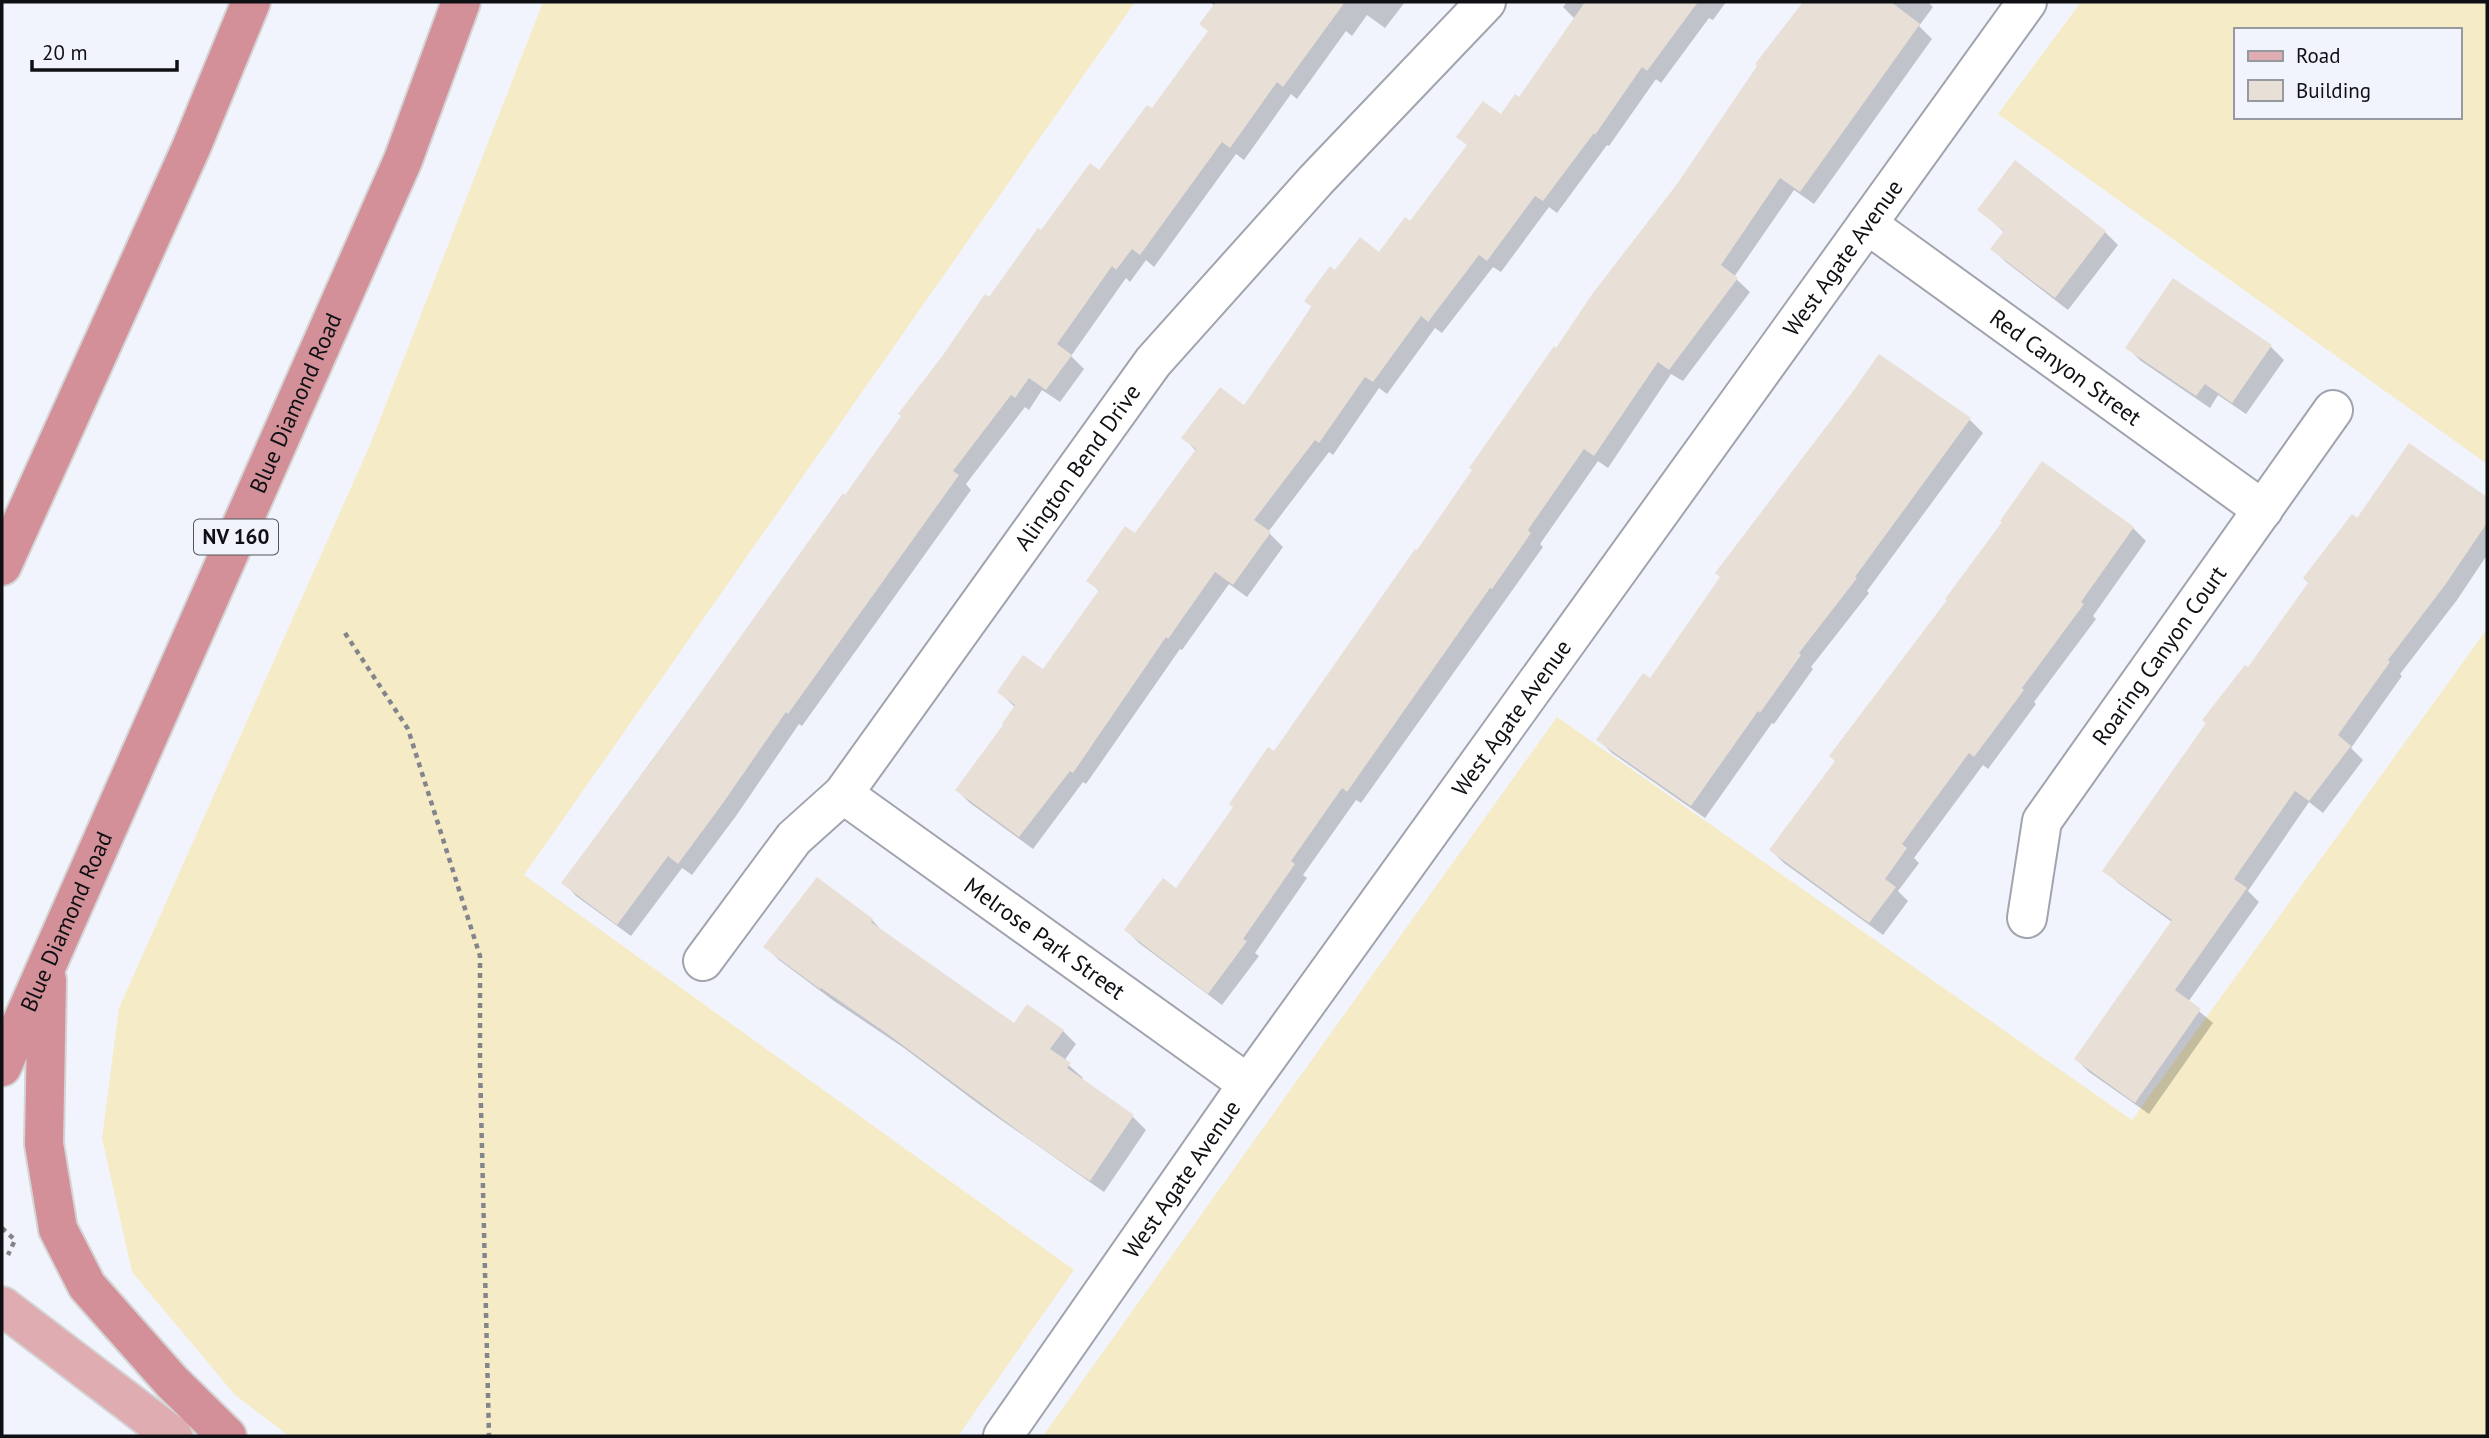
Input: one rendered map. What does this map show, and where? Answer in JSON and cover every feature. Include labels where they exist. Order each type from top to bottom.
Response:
[{"type":"highway","points":[[2,566],[191,148],[251,2]]},
{"type":"highway","name":"Blue Diamond Road","points":[[2,1068],[403,160],[461,2]]},
{"type":"highway","points":[[2,540],[42,475]]},
{"type":"highway","points":[[47,964],[44,1144],[58,1228],[87,1286],[172,1382],[227,1436]]},
{"type":"main road","points":[[2,1306],[173,1436]]},
{"type":"street","name":"Alington Bend Drive","points":[[703,961],[794,838],[843,794],[1153,362],[1316,180],[1486,2]]},
{"type":"street","name":"West Agate Avenue","points":[[1003,1436],[1248,1084],[2027,2]]},
{"type":"street","name":"Red Canyon Street","points":[[1867,224],[2263,510]]},
{"type":"street","name":"Roaring Canyon Court","points":[[2027,918],[2042,821],[2333,410]]},
{"type":"street","name":"Melrose Park Street","points":[[843,794],[1248,1084]]},
{"type":"path","points":[[345,633],[408,729],[480,956],[489,1436]]},
{"type":"path","points":[[2,1228],[15,1240],[8,1255]]},
{"type":"sand","points":[[543,2],[1135,2],[524,875],[1074,1270],[958,1436],[289,1436],[235,1395],[132,1272],[102,1138],[119,1008],[370,445]]},
{"type":"sand","points":[[2081,2],[2487,2],[2487,464],[1998,114]]},
{"type":"sand","points":[[2487,629],[2487,1436],[1043,1436],[1557,717],[2132,1120]]},
{"type":"building","points":[[1216,2],[1345,2],[1283,87],[1277,82],[1230,148],[1222,142],[1140,255],[1132,249],[1116,270],[1112,266],[1057,344],[1072,355],[1046,390],[1029,378],[1015,398],[1011,395],[953,471],[959,475],[678,864],[668,856],[617,925],[561,883],[843,493],[845,495],[901,416],[898,414],[985,294],[989,297],[1038,228],[1041,230],[1090,163],[1099,170],[1147,105],[1152,108],[1208,31],[1199,24]]},
{"type":"building","points":[[1585,2],[1698,2],[1647,71],[1642,67],[1595,135],[1594,133],[1543,201],[1535,196],[1487,261],[1479,255],[1428,322],[1421,316],[1373,382],[1365,377],[1319,443],[1315,440],[1254,520],[1271,532],[1233,585],[1215,572],[1168,639],[1166,637],[1073,773],[1070,771],[1019,837],[955,790],[1015,705],[997,692],[1023,655],[1043,669],[1099,590],[1086,581],[1125,526],[1135,533],[1196,449],[1181,438],[1220,387],[1244,405],[1312,307],[1304,301],[1330,266],[1335,270],[1360,237],[1379,252],[1405,217],[1410,221],[1467,145],[1456,137],[1483,101],[1501,114],[1515,94],[1519,97]]},
{"type":"building","points":[[1803,2],[1891,2],[1920,24],[1800,192],[1780,178],[1721,265],[1738,278],[1669,370],[1658,362],[1594,456],[1584,449],[1528,530],[1531,533],[1492,589],[1490,588],[1347,792],[1342,788],[1291,861],[1295,864],[1243,939],[1247,941],[1208,994],[1124,930],[1163,878],[1176,888],[1233,807],[1229,804],[1268,747],[1274,751],[1415,549],[1417,550],[1472,470],[1469,468],[1554,346],[1556,348],[1593,293],[1677,184],[1757,66],[1755,64]]},
{"type":"building","points":[[2015,160],[2106,231],[2055,298],[1990,249],[2004,231],[1977,210]]},
{"type":"building","points":[[2173,278],[2272,345],[2232,403],[2205,384],[2196,396],[2125,348]]},
{"type":"building","points":[[1879,354],[1971,418],[1691,806],[1596,740],[1643,673],[1650,678],[1720,577],[1715,573]]},
{"type":"building","points":[[2409,443],[2487,497],[2487,523],[2445,585],[2388,660],[2390,662],[2338,735],[2351,746],[2309,801],[2295,791],[2234,879],[2247,888],[2175,990],[2201,1009],[2135,1103],[2074,1059],[2172,920],[2102,871],[2206,723],[2202,720],[2245,665],[2248,667],[2308,583],[2303,578],[2352,514],[2357,518]]},
{"type":"building","points":[[2042,461],[2134,527],[2081,602],[2084,604],[2022,688],[2024,690],[1974,757],[1969,753],[1902,844],[1907,848],[1885,879],[1896,887],[1869,923],[1769,850],[1835,761],[1829,756],[1947,600],[1945,599],[2002,522],[2000,521]]},
{"type":"building","points":[[817,877],[873,919],[871,922],[1014,1023],[1027,1004],[1064,1030],[1050,1049],[1071,1063],[1067,1068],[1134,1115],[1090,1181],[763,947]]}]
